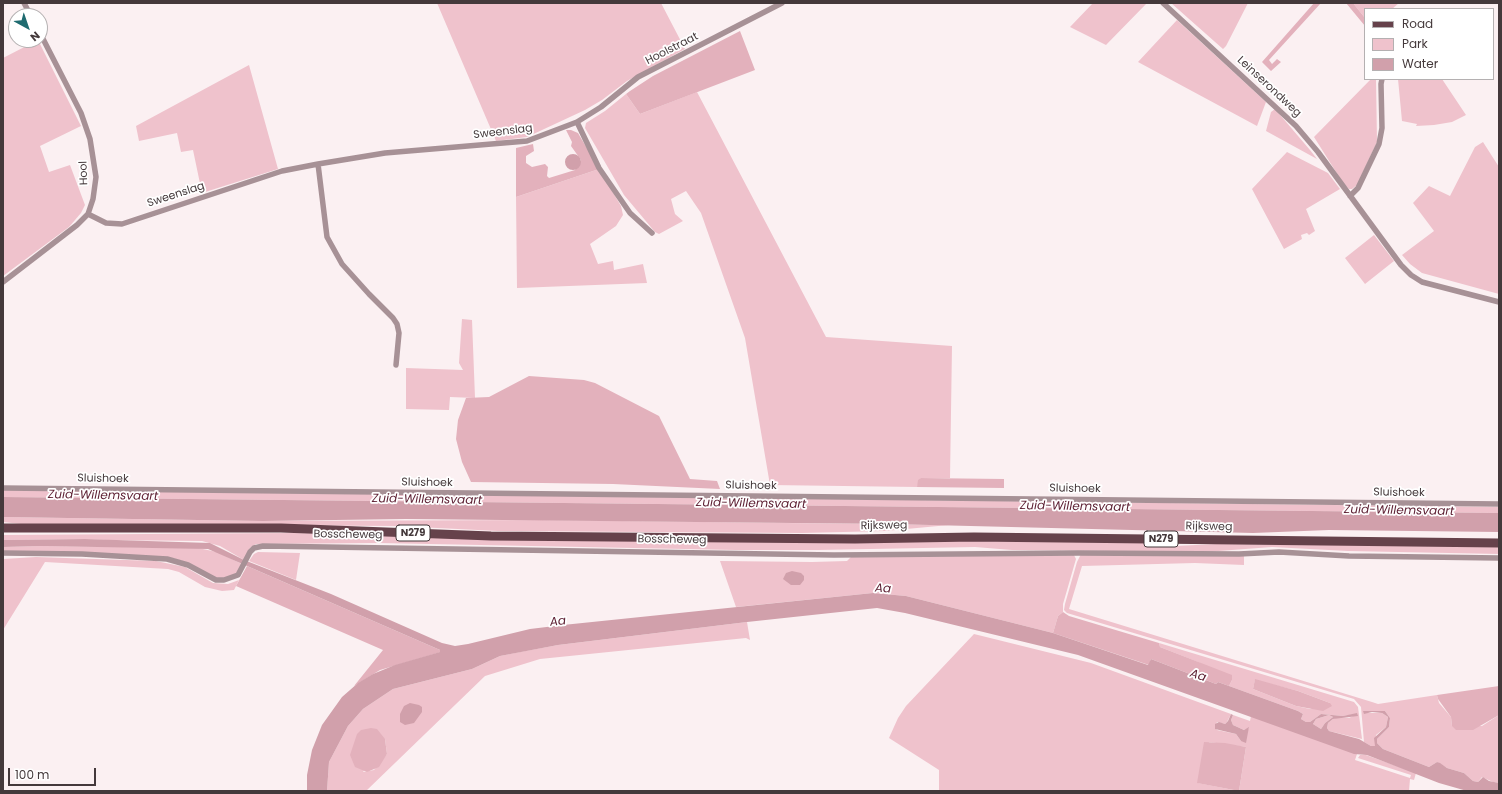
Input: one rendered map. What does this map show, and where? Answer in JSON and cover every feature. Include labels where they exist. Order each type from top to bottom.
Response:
[{"type":"main road","name":"Bosscheweg","points":[[3,528],[281,528],[491,536],[822,539]]},
{"type":"main road","name":"Rijksweg","points":[[822,539],[974,537],[1499,543]]},
{"type":"street","name":"Hoolstraat","points":[[577,122],[601,107],[638,77],[782,3]]},
{"type":"street","name":"Leinserondweg","points":[[1163,3],[1296,126],[1318,152],[1400,265],[1411,275],[1422,282],[1499,302]]},
{"type":"street","name":"Hool","points":[[48,48],[81,114],[90,139],[96,177],[93,199],[88,214]]},
{"type":"street","points":[[1350,196],[1358,188],[1379,144],[1382,128],[1382,80]]},
{"type":"street","name":"Sweenslag","points":[[88,214],[106,223],[122,224],[282,171],[385,153],[527,141],[577,122]]},
{"type":"street","points":[[577,122],[600,168],[630,212],[652,233]]},
{"type":"street","points":[[318,164],[327,237],[342,264],[397,324],[399,333],[396,365]]},
{"type":"street","points":[[3,282],[77,225],[88,214]]},
{"type":"street","name":"Sluishoek","points":[[3,488],[1499,504]]},
{"type":"street","name":"Bosscheweg","points":[[3,553],[82,554],[167,559],[188,565],[216,580],[229,580],[238,575],[254,548],[263,546],[834,555],[1040,553],[1239,554],[1279,552],[1349,556],[1499,558]]},
{"type":"green space","points":[[437,3],[661,3],[685,49],[627,81],[602,100],[585,110],[527,137],[496,141]]},
{"type":"green space","points":[[1093,3],[1147,3],[1106,45],[1070,27]]},
{"type":"green space","points":[[1171,3],[1248,3],[1226,46],[1223,49]]},
{"type":"green space","points":[[1353,3],[1399,3],[1393,8],[1364,8],[1364,17]]},
{"type":"green space","points":[[1177,20],[1266,102],[1257,126],[1138,62]]},
{"type":"green space","points":[[22,48],[42,48],[81,126],[40,146],[49,172],[70,165],[85,205],[81,213],[69,227],[3,276],[3,58]]},
{"type":"green space","points":[[249,65],[278,169],[202,193],[193,150],[181,152],[177,133],[139,141],[136,126]]},
{"type":"green space","points":[[1370,80],[1376,80],[1377,142],[1357,185],[1352,189],[1349,189],[1343,183],[1314,137]]},
{"type":"green space","points":[[1398,80],[1443,80],[1466,115],[1452,122],[1434,125],[1416,126],[1417,124],[1402,121]]},
{"type":"green space","points":[[697,92],[826,337],[952,346],[950,478],[921,478],[917,487],[770,485],[745,338],[701,213],[686,191],[671,199],[675,214],[683,221],[659,234],[655,232],[624,195],[585,128],[586,123],[605,111],[626,94],[640,114]]},
{"type":"green space","points":[[1275,109],[1317,159],[1266,131],[1271,112]]},
{"type":"green space","points":[[1483,142],[1499,167],[1499,294],[1422,273],[1410,264],[1402,255],[1434,231],[1413,203],[1429,186],[1450,196],[1475,147]]},
{"type":"green space","points":[[1287,152],[1328,173],[1340,189],[1306,209],[1315,231],[1309,235],[1307,233],[1301,235],[1302,239],[1284,249],[1252,189]]},
{"type":"green space","points":[[599,169],[621,206],[623,215],[616,226],[590,244],[598,264],[613,261],[614,270],[643,264],[647,283],[517,288],[516,197]]},
{"type":"green space","points":[[1374,235],[1394,261],[1365,284],[1345,258]]},
{"type":"green space","points":[[462,319],[472,320],[475,398],[450,397],[449,410],[406,409],[406,368],[463,370],[459,363]]},
{"type":"green space","points":[[3,489],[1499,507],[1499,513],[3,497]]},
{"type":"green space","points":[[3,517],[263,521],[541,520],[949,525],[885,531],[802,533],[498,531],[397,526],[21,524],[3,522]]},
{"type":"green space","points":[[292,533],[1152,543],[1176,546],[1216,544],[1499,545],[1499,554],[1348,551],[1272,547],[1205,552],[1012,550],[975,547],[736,550],[378,543],[256,544],[250,548],[244,560],[220,546],[202,541],[85,539],[3,540],[3,535]]},
{"type":"green space","points":[[3,547],[198,548],[217,552],[242,564],[236,574],[225,579],[216,578],[189,563],[172,558],[3,551]]},
{"type":"green space","points":[[258,552],[300,553],[296,580],[249,561],[254,554]]},
{"type":"green space","points":[[1081,554],[1244,556],[1244,565],[1195,563],[1082,566],[1069,609],[1378,704],[1437,695],[1439,703],[1451,717],[1452,726],[1482,726],[1499,715],[1499,783],[1482,777],[1478,782],[1473,781],[1464,773],[1447,768],[1437,762],[1429,767],[1383,749],[1377,743],[1377,739],[1389,727],[1390,718],[1385,711],[1364,711],[1366,713],[1382,713],[1388,717],[1386,727],[1376,735],[1375,746],[1371,746],[1364,742],[1361,707],[1354,699],[1067,613],[1064,610],[1065,604],[1077,562]]},
{"type":"green space","points":[[1074,555],[1076,559],[1063,604],[1063,612],[1058,616],[1053,633],[906,596],[873,593],[736,607],[720,561],[812,562],[847,561],[851,557]]},
{"type":"green space","points":[[36,557],[156,561],[185,567],[213,583],[228,584],[239,580],[234,590],[222,591],[205,587],[179,572],[168,569],[45,562],[3,630],[3,559]]},
{"type":"green space","points":[[747,622],[750,640],[746,638],[540,659],[485,676],[366,791],[327,791],[329,762],[348,726],[363,709],[393,689],[472,669],[500,656],[558,645]],"holes":[[[385,739],[387,754],[374,770],[363,772]]]},
{"type":"green space","points":[[974,634],[1091,663],[1231,714],[1225,724],[1217,722],[1215,727],[1217,730],[1236,734],[1241,741],[1249,728],[1244,730],[1233,725],[1231,720],[1233,715],[1250,721],[1251,716],[1357,754],[1355,760],[1410,778],[1411,775],[1358,758],[1360,755],[1366,755],[1416,773],[1414,780],[1410,779],[1409,791],[1239,791],[939,791],[939,770],[889,738],[898,718],[906,706]],"holes":[[[1209,742],[1246,747],[1239,791],[1198,783]]]},
{"type":"green space","points":[[1159,643],[1354,702],[1358,707],[1362,739],[1329,731],[1327,728],[1328,723],[1333,719],[1339,717],[1349,718],[1357,714],[1343,716],[1321,714],[1310,722],[1306,722],[1301,719],[1303,714],[1298,711],[1229,686],[1232,680],[1198,662],[1160,647]],"holes":[[[1255,680],[1298,691],[1330,703],[1310,709],[1296,706],[1253,689]]]},
{"type":"green space","points":[[1329,715],[1333,717],[1325,723],[1321,729],[1313,724],[1316,719]]},
{"type":"shaded area","points":[[1314,3],[1321,3],[1269,60],[1272,64],[1277,59],[1281,62],[1271,71],[1262,62]]},
{"type":"shaded area","points":[[1346,3],[1353,3],[1364,17],[1364,25]]},
{"type":"shaded area","points":[[740,31],[755,70],[640,114],[626,94],[653,76]]},
{"type":"shaded area","points":[[566,130],[571,130],[578,133],[599,169],[516,197],[516,148],[533,144],[534,151],[526,156],[526,163],[532,167],[545,164],[548,167],[547,176],[549,178],[575,170],[581,160],[571,146],[572,142]]},
{"type":"shaded area","points":[[529,376],[584,380],[595,383],[659,416],[690,479],[717,481],[720,489],[613,484],[471,482],[462,462],[456,439],[458,420],[466,398],[489,397]]},
{"type":"shaded area","points":[[921,478],[1004,479],[1004,488],[917,487],[918,480]]},
{"type":"shaded area","points":[[247,566],[440,650],[441,652],[380,670],[354,686],[383,650],[236,586]]},
{"type":"shaded area","points":[[1063,612],[1069,616],[1159,643],[1160,647],[1232,675],[1232,680],[1229,686],[1218,682],[1216,684],[1151,659],[1149,665],[1053,633],[1058,616]]},
{"type":"shaded area","points":[[1255,679],[1298,691],[1330,703],[1332,706],[1323,711],[1296,706],[1253,689]]},
{"type":"shaded area","points":[[1499,686],[1499,715],[1473,730],[1456,730],[1452,726],[1451,717],[1438,699],[1437,695]]},
{"type":"shaded area","points":[[371,728],[377,729],[385,739],[387,754],[379,767],[367,772],[355,767],[350,755],[357,734],[361,730]]},
{"type":"shaded area","points":[[1204,742],[1225,743],[1246,747],[1239,791],[1197,783]]},
{"type":"water","points":[[570,154],[576,154],[581,159],[579,168],[576,170],[570,170],[565,165],[565,159]]},
{"type":"water","points":[[3,497],[1499,513],[1499,532],[1329,530],[1253,533],[890,524],[406,519],[263,521],[3,517]]},
{"type":"water","points":[[85,539],[210,543],[244,560],[331,594],[442,643],[455,646],[530,629],[563,625],[873,593],[906,596],[1053,633],[1148,665],[1151,659],[1216,684],[1218,682],[1298,711],[1303,714],[1301,719],[1306,722],[1310,722],[1321,714],[1343,716],[1357,713],[1358,716],[1333,719],[1328,723],[1327,728],[1329,731],[1359,739],[1371,746],[1375,746],[1374,738],[1386,727],[1388,717],[1382,713],[1372,712],[1364,714],[1363,711],[1385,711],[1390,718],[1389,727],[1377,739],[1377,743],[1383,749],[1429,767],[1437,762],[1440,763],[1447,768],[1464,773],[1473,781],[1478,782],[1483,777],[1489,781],[1499,783],[1499,791],[1467,791],[1439,783],[1367,755],[1354,754],[1078,655],[905,613],[877,608],[558,645],[500,656],[472,669],[393,689],[363,709],[348,726],[329,762],[327,791],[307,791],[307,775],[312,750],[322,725],[342,697],[358,683],[373,674],[395,665],[440,652],[440,650],[208,549],[42,546],[3,547],[3,540]],"holes":[[[1329,715],[1333,717],[1325,723],[1321,729],[1313,724],[1316,719]]]},
{"type":"water","points":[[792,571],[801,573],[804,576],[804,580],[800,585],[791,585],[783,579],[786,573]]},
{"type":"water","points":[[410,703],[422,707],[422,712],[414,723],[405,725],[400,722],[400,714],[404,706]]},
{"type":"water","points":[[1231,714],[1233,715],[1231,720],[1233,725],[1244,730],[1249,727],[1246,743],[1241,741],[1236,734],[1215,729],[1215,724],[1219,722],[1225,724]]},
{"type":"water label","name":"Zuid-Willemsvaart","points":[[103,496]]},
{"type":"water label","name":"Zuid-Willemsvaart","points":[[427,500]]},
{"type":"water label","name":"Zuid-Willemsvaart","points":[[751,504]]},
{"type":"water label","name":"Zuid-Willemsvaart","points":[[1075,507]]},
{"type":"water label","name":"Zuid-Willemsvaart","points":[[1399,511]]},
{"type":"water label","name":"Aa","points":[[883,589]]},
{"type":"water label","name":"Aa","points":[[558,622]]},
{"type":"water label","name":"Aa","points":[[1198,676]]}]
